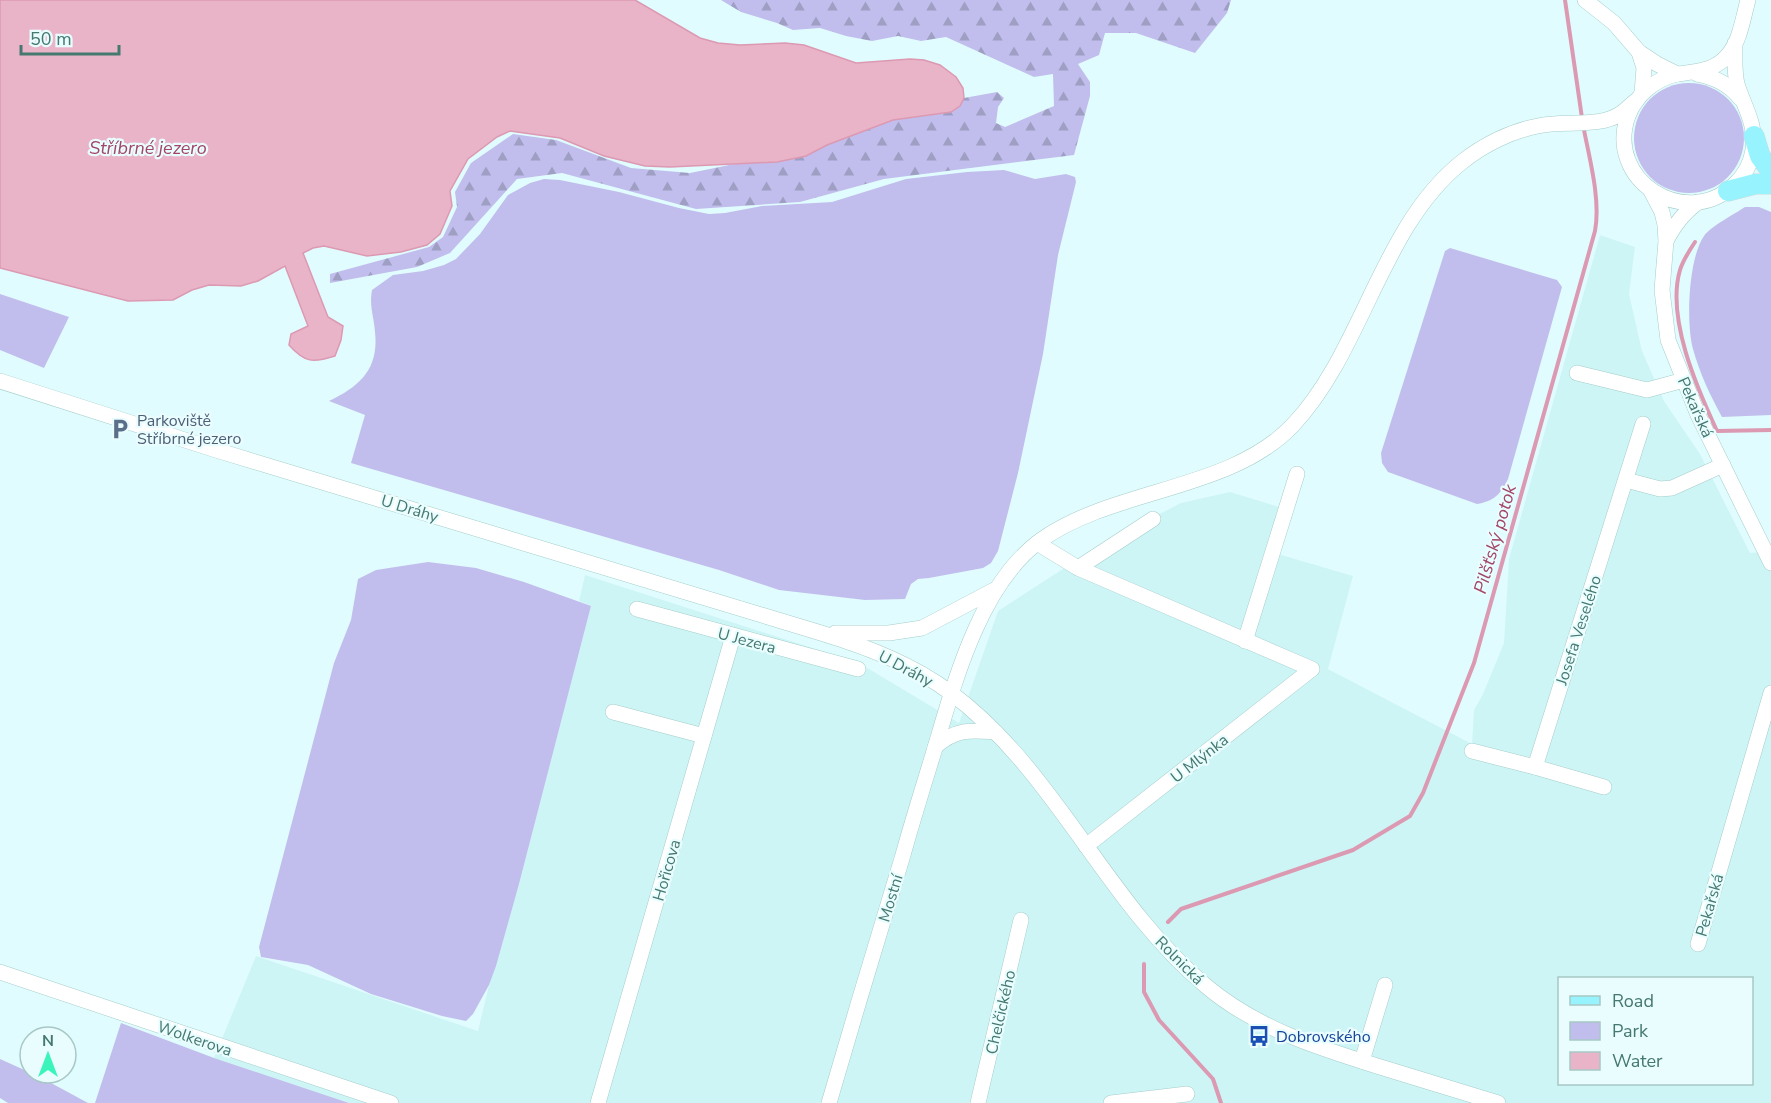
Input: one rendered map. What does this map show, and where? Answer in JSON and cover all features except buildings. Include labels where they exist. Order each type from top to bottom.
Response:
[{"type":"main road","points":[[1754,135],[1760,156],[1771,171]]},
{"type":"main road","points":[[1728,190],[1755,184],[1771,184]]},
{"type":"street","points":[[1585,0],[1614,23],[1639,52],[1677,74]]},
{"type":"street","points":[[1597,123],[1620,114],[1664,78],[1709,69],[1720,63],[1732,50],[1748,0]]},
{"type":"street","points":[[1597,123],[1618,138],[1634,173],[1651,190],[1665,198],[1682,203],[1698,202],[1714,198],[1728,190],[1739,180],[1748,166],[1753,151],[1754,135],[1752,120],[1735,74],[1735,43]]},
{"type":"street","points":[[1625,150],[1626,124],[1639,97],[1644,68],[1639,52]]},
{"type":"street","points":[[1693,73],[1709,76],[1723,83],[1736,93],[1745,105]]},
{"type":"street","name":"U Dráhy","points":[[0,381],[216,450],[853,643],[910,667],[951,693],[996,588],[1021,557],[1037,543],[1062,526],[1090,514],[1234,465],[1262,451],[1292,426],[1327,380],[1408,227],[1425,202],[1463,161],[1487,145],[1516,132],[1566,122],[1597,123]]},
{"type":"street","name":"Pekařská","points":[[1651,190],[1662,212],[1666,241],[1662,290],[1668,340],[1698,415],[1771,563]]},
{"type":"street","name":"Pekařská","points":[[1666,241],[1674,224],[1698,202]]},
{"type":"street","points":[[1577,373],[1647,390],[1684,380]]},
{"type":"street","name":"Josefa Veselého","points":[[1535,767],[1643,424]]},
{"type":"street","points":[[1626,480],[1660,489],[1672,488],[1724,465]]},
{"type":"street","points":[[1037,543],[1078,568],[1245,641],[1297,474]]},
{"type":"street","points":[[1078,568],[1153,519]]},
{"type":"street","name":"U Dráhy","points":[[820,633],[889,633],[922,628],[996,588]]},
{"type":"street","name":"U Jezera","points":[[637,609],[858,669]]},
{"type":"street","name":"Hořicova","points":[[598,1103],[733,636]]},
{"type":"street","name":"U Mlýnka","points":[[1086,846],[1312,669],[1245,641]]},
{"type":"street","name":"Rolnická","points":[[951,693],[995,732],[1026,766],[1154,935],[1185,968],[1207,987],[1238,1009],[1307,1044],[1498,1103]]},
{"type":"street","name":"Mostní","points":[[829,1103],[951,693]]},
{"type":"street","name":"Pekařská","points":[[1698,944],[1771,693]]},
{"type":"street","points":[[613,712],[704,736]]},
{"type":"street","points":[[935,747],[952,734],[959,732],[995,732]]},
{"type":"street","points":[[1472,751],[1604,787]]},
{"type":"street","name":"Chelčického","points":[[978,1103],[1021,920]]},
{"type":"street","name":"Wolkerova","points":[[0,972],[391,1103]]},
{"type":"street","points":[[1362,1061],[1385,985]]},
{"type":"street","points":[[1111,1103],[1187,1094]]},
{"type":"shaded area","points":[[1600,235],[1635,247],[1629,294],[1642,351],[1664,401],[1700,454],[1750,553],[1771,551],[1771,1103],[349,1103],[214,1058],[256,956],[478,1031],[519,884],[591,606],[579,601],[585,575],[859,663],[959,723],[998,611],[1103,543],[1181,503],[1230,492],[1286,509],[1278,554],[1353,576],[1328,669],[1472,744],[1474,710],[1504,643],[1509,559]]},
{"type":"green space","points":[[721,0],[1231,0],[1227,13],[1195,53],[1136,33],[1105,33],[1099,55],[1078,64],[1090,82],[1090,96],[1074,155],[884,179],[800,202],[696,209],[562,173],[517,179],[450,253],[417,267],[330,283],[330,274],[429,247],[443,237],[457,207],[455,192],[471,163],[513,134],[556,140],[631,168],[690,173],[827,145],[893,120],[951,112],[960,106],[964,98],[997,92],[1004,98],[998,107],[996,123],[1005,127],[1054,106],[1053,74],[1034,77],[946,37],[921,41],[898,36],[872,41],[820,28],[793,30],[741,12]]},
{"type":"green space","points":[[1689,83],[1710,88],[1728,99],[1739,117],[1744,138],[1739,159],[1728,177],[1710,188],[1689,193],[1668,188],[1650,177],[1639,159],[1634,138],[1639,117],[1650,99],[1668,88]]},
{"type":"green space","points":[[1004,170],[1035,179],[1066,174],[1075,177],[1076,182],[1058,255],[1043,354],[1018,473],[998,551],[991,563],[983,568],[918,579],[911,584],[905,599],[865,600],[779,590],[719,570],[351,463],[365,415],[329,401],[350,389],[365,375],[374,356],[372,290],[393,275],[423,271],[456,259],[480,234],[508,195],[530,183],[544,179],[560,180],[709,214],[762,206],[832,202],[906,179]]},
{"type":"green space","points":[[1745,207],[1759,207],[1771,212],[1771,415],[1722,417],[1693,349],[1689,308],[1690,292],[1695,260],[1704,236],[1717,224]]},
{"type":"green space","points":[[1450,248],[1557,280],[1562,287],[1508,479],[1496,496],[1477,504],[1388,472],[1382,463],[1381,453],[1445,251]]},
{"type":"green space","points":[[0,294],[69,317],[44,368],[0,350]]},
{"type":"green space","points":[[428,562],[476,568],[591,606],[496,966],[489,985],[473,1014],[466,1021],[371,994],[308,965],[261,957],[259,947],[334,663],[351,620],[358,579],[376,570]]},
{"type":"green space","points":[[121,1023],[214,1058],[349,1103],[95,1103]]},
{"type":"green space","points":[[0,1059],[18,1067],[18,1085],[55,1085],[88,1103],[8,1103],[0,1098]]},
{"type":"water","name":"Stříbrné jezero","points":[[0,0],[635,0],[700,38],[718,43],[804,45],[856,63],[924,60],[940,65],[956,77],[963,88],[964,98],[960,106],[951,112],[893,120],[827,145],[806,156],[777,162],[645,166],[604,156],[560,138],[510,131],[497,137],[468,159],[450,191],[452,206],[440,234],[427,245],[401,252],[367,256],[324,246],[303,253],[328,317],[343,326],[335,356],[310,360],[289,345],[291,334],[308,326],[285,266],[258,281],[241,286],[209,285],[192,290],[173,300],[128,301],[0,268]]},
{"type":"waterway","name":"Pilšťský potok","points":[[1565,0],[1582,118]]},
{"type":"waterway","name":"Pilšťský potok","points":[[1168,922],[1181,909],[1353,850],[1410,816],[1423,793],[1474,663],[1595,231],[1595,192],[1583,125]]},
{"type":"waterway","points":[[1695,242],[1680,270],[1677,309],[1680,331],[1701,394],[1717,431],[1771,430]]},
{"type":"waterway","name":"Pilšťský potok","points":[[1144,964],[1144,992],[1159,1020],[1213,1079],[1221,1103]]},
{"type":"place","name":"Parkoviště Stříbrné jezero","points":[[120,429]]},
{"type":"place","name":"Dobrovského","points":[[1259,1036]]}]
